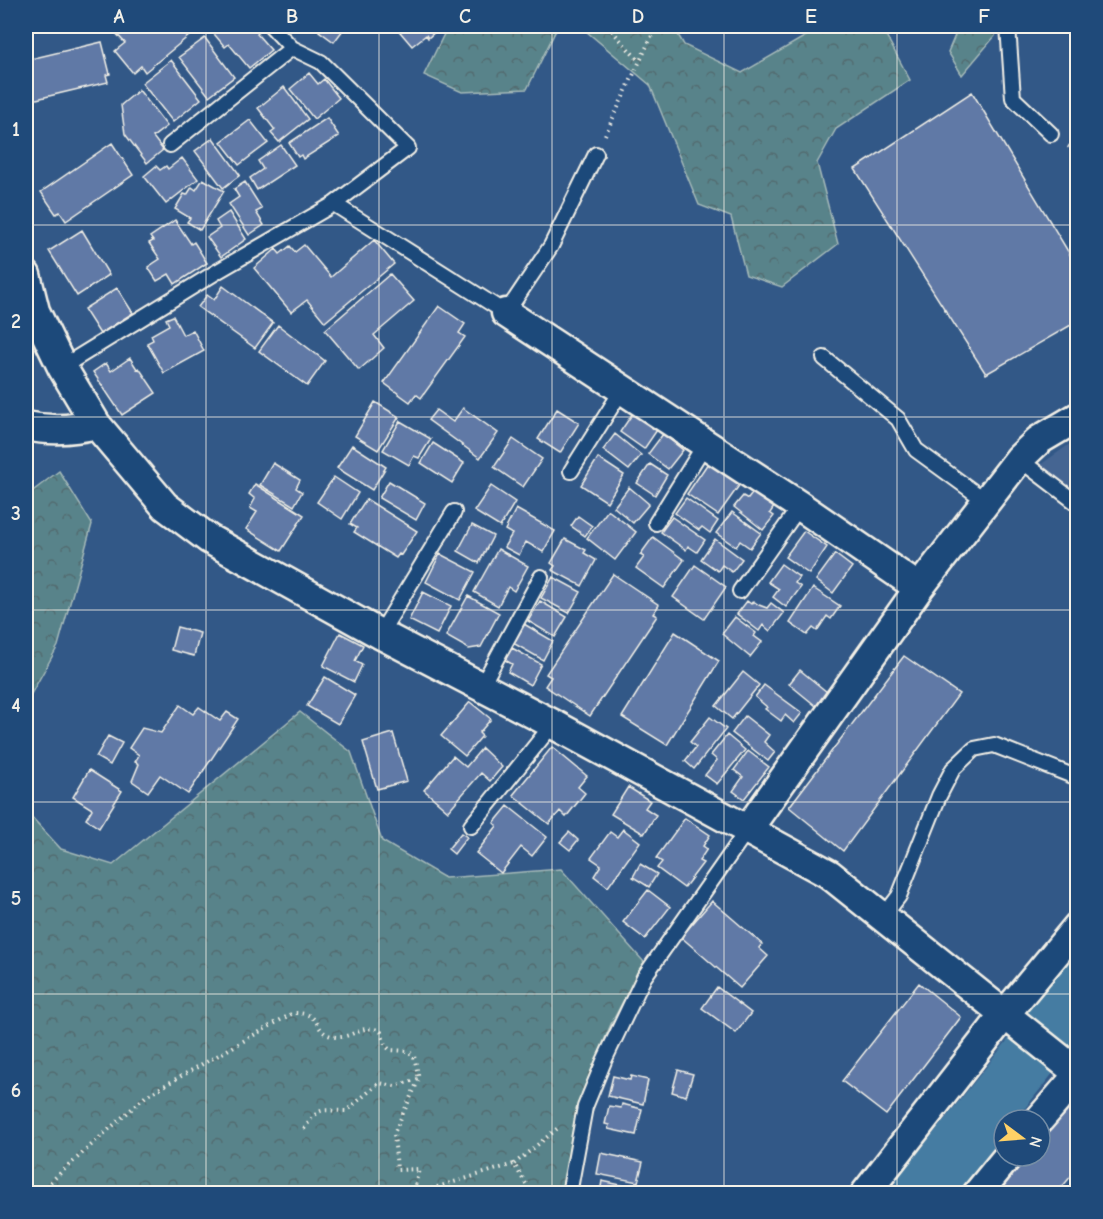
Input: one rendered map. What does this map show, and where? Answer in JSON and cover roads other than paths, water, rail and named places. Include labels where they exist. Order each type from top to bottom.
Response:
[{"type":"street","points":[[26,275],[35,311],[62,367],[96,424],[165,506],[209,539],[380,634],[553,724],[829,874],[1077,1074],[1049,1108]]},
{"type":"street","points":[[506,313],[800,506],[919,588]]},
{"type":"street","points":[[748,829],[919,588],[1019,459],[1040,440],[1077,417]]},
{"type":"street","points":[[26,426],[38,429],[76,429],[96,424]]},
{"type":"street","points":[[865,1194],[1005,1014],[1077,926]]},
{"type":"street","points":[[977,1194],[998,1168]]},
{"type":"lane","points":[[62,367],[218,271],[334,204],[408,148],[321,62],[292,48],[271,26]]},
{"type":"lane","points":[[1008,26],[1013,98],[1051,134]]},
{"type":"lane","points":[[170,145],[292,48]]},
{"type":"lane","points":[[334,204],[506,313],[551,246],[596,154]]},
{"type":"lane","points":[[824,358],[898,419],[916,450],[986,501]]},
{"type":"lane","points":[[571,471],[622,390]]},
{"type":"lane","points":[[656,523],[705,444]]},
{"type":"lane","points":[[1019,459],[1077,504]]},
{"type":"lane","points":[[740,591],[800,506]]},
{"type":"lane","points":[[380,634],[454,512]]},
{"type":"lane","points":[[481,687],[541,577]]},
{"type":"lane","points":[[471,826],[553,724]]},
{"type":"lane","points":[[883,917],[898,896],[939,796],[953,769],[974,749],[994,745],[1077,778]]},
{"type":"lane","points":[[569,1194],[585,1107],[644,977],[748,829]]},
{"type":"waterway","points":[[921,1194],[1034,1052],[1078,988]]}]
